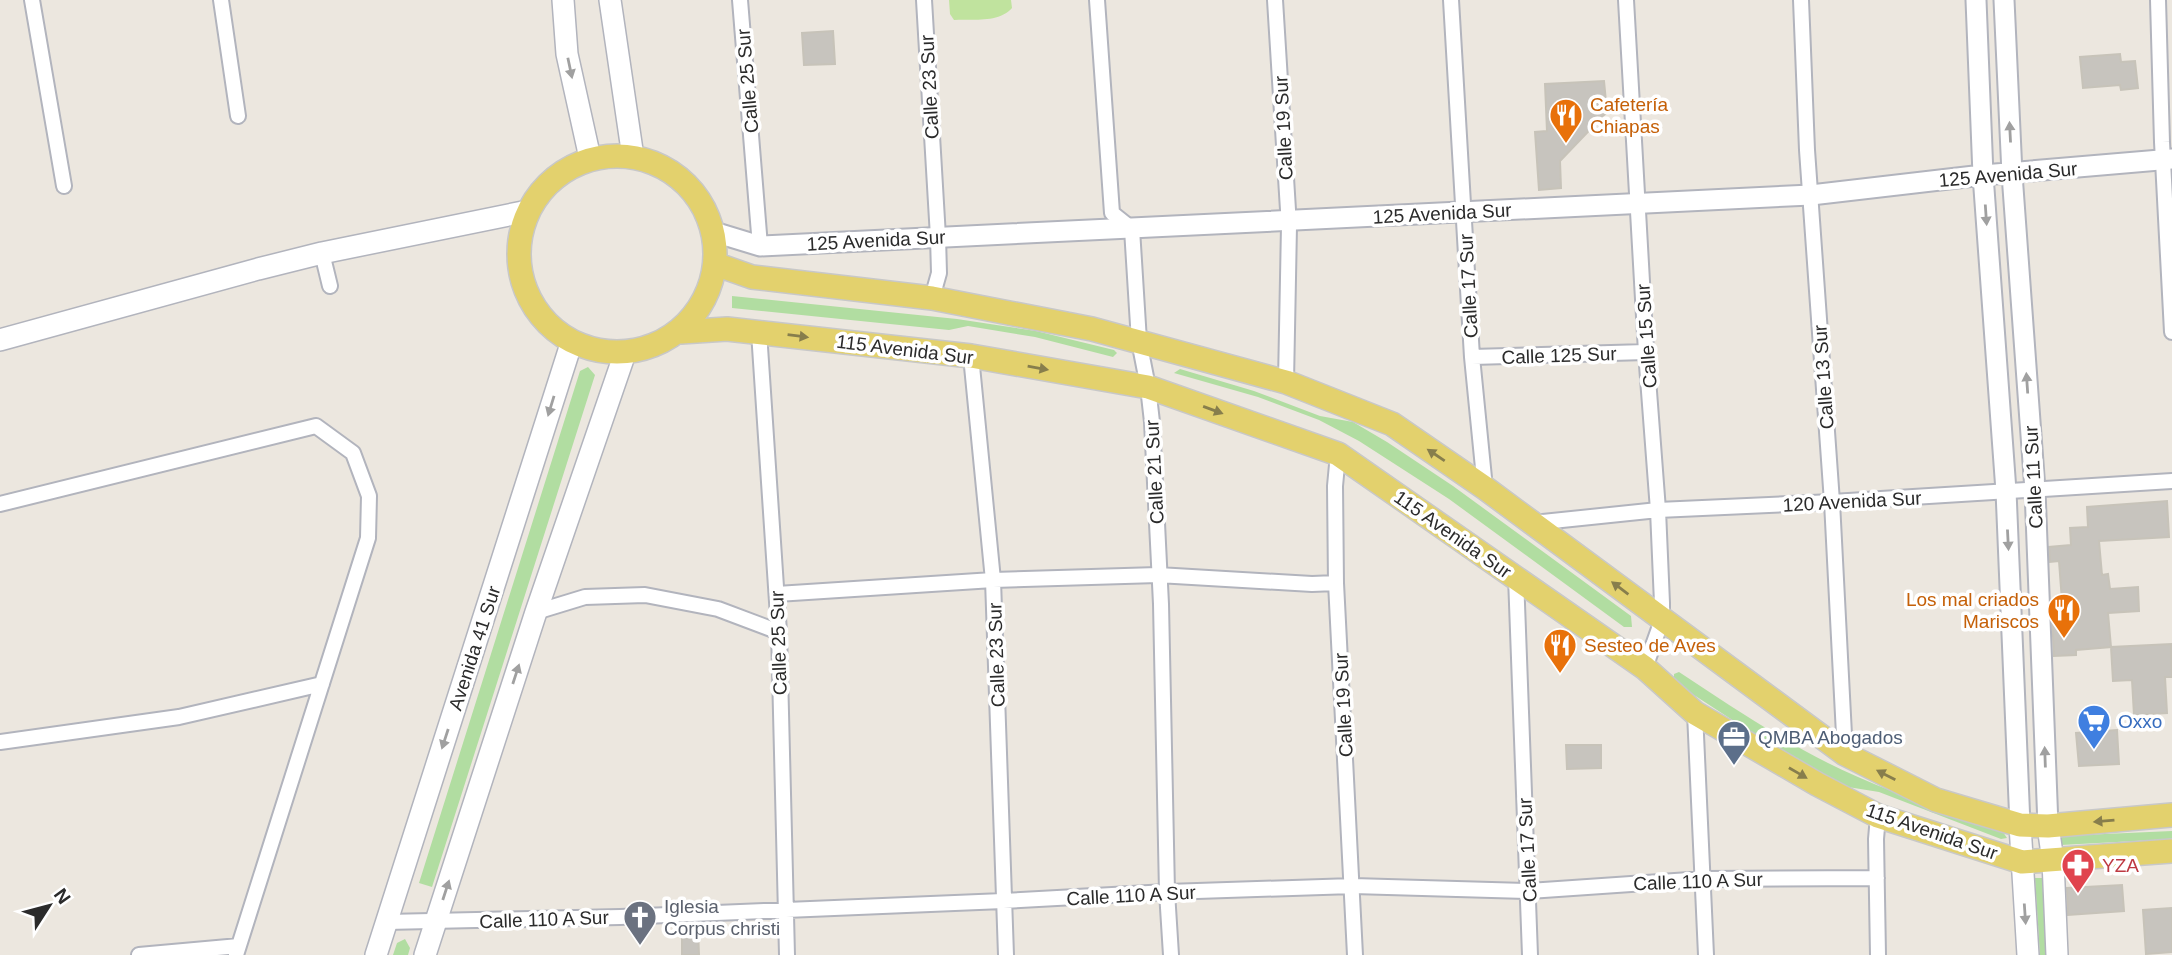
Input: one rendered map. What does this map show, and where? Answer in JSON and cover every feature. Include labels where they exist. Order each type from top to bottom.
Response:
[{"type":"main road","points":[[563,0],[567,54],[590,158]]},
{"type":"main road","points":[[610,0],[633,157]]},
{"type":"main road","points":[[620,155],[633,157],[647,160],[677,175],[698,198],[713,232],[715,264],[712,282],[699,310],[681,332],[656,346],[625,353],[608,353],[587,349],[558,334],[536,312],[521,278],[519,243],[528,211],[545,186],[569,167],[590,158],[620,155]]},
{"type":"main road","points":[[0,340],[322,253],[528,211]]},
{"type":"main road","name":"115 Avenida Sur","points":[[715,264],[752,277],[932,299],[1092,329],[1286,382],[1392,424],[1485,488],[1845,754],[1937,800],[2020,825],[2048,826],[2172,815]]},
{"type":"main road","name":"115 Avenida Sur","points":[[681,332],[727,329],[971,356],[1148,387],[1338,454],[1645,668],[1695,713],[1878,816],[2022,862],[2172,851]]},
{"type":"main road","name":"Avenida 41 Sur","points":[[376,955],[572,341]]},
{"type":"main road","points":[[425,955],[536,612],[625,353]]},
{"type":"main road","name":"Calle 11 Sur","points":[[2020,825],[2028,955]]},
{"type":"main road","name":"Calle 11 Sur","points":[[2048,826],[2053,861],[2057,955]]},
{"type":"street","points":[[32,0],[64,186]]},
{"type":"street","points":[[221,0],[239,116]]},
{"type":"street","name":"Calle 25 Sur","points":[[740,0],[760,246]]},
{"type":"street","name":"Calle 23 Sur","points":[[924,0],[939,273],[932,299]]},
{"type":"street","points":[[1097,0],[1112,213],[1132,229]]},
{"type":"street","name":"Calle 19 Sur","points":[[1275,0],[1288,220],[1286,382]]},
{"type":"street","name":"Calle 17 Sur","points":[[1451,0],[1472,357],[1485,488]]},
{"type":"street","name":"Calle 15 Sur","points":[[1626,0],[1658,510],[1662,620],[1645,668]]},
{"type":"street","name":"Calle 13 Sur","points":[[1801,0],[1845,754]]},
{"type":"street","name":"Calle 11 Sur","points":[[1976,0],[1983,175],[2006,491],[2020,825]]},
{"type":"street","name":"Calle 11 Sur","points":[[2004,0],[2012,174],[2035,490],[2048,826]]},
{"type":"street","points":[[2158,0],[2167,160],[2172,332]]},
{"type":"street","name":"125 Avenida Sur","points":[[713,232],[760,246],[1465,213],[1811,195],[1983,175],[2167,160]]},
{"type":"street","name":"Calle 21 Sur","points":[[1132,229],[1139,341],[1148,387],[1158,575],[1171,955]]},
{"type":"street","points":[[322,253],[330,286]]},
{"type":"street","name":"Calle 25 Sur","points":[[759,332],[779,632],[787,955]]},
{"type":"street","name":"Calle 125 Sur","points":[[1472,357],[1646,352]]},
{"type":"street","name":"Calle 23 Sur","points":[[971,356],[993,580],[1006,955]]},
{"type":"street","points":[[0,504],[316,426],[353,453],[369,496],[369,538],[238,951],[139,955]]},
{"type":"street","name":"Calle 19 Sur","points":[[1338,454],[1335,486],[1336,583],[1355,955]]},
{"type":"street","name":"120 Avenida Sur","points":[[1533,523],[1658,510],[2172,481]]},
{"type":"street","points":[[777,594],[993,580],[1158,575],[1336,583]]},
{"type":"street","name":"Calle 17 Sur","points":[[1516,577],[1530,955]]},
{"type":"street","points":[[536,612],[585,597],[645,595],[718,609],[779,632]]},
{"type":"street","points":[[0,742],[179,717],[322,684]]},
{"type":"street","points":[[1695,713],[1706,955]]},
{"type":"street","points":[[1878,816],[1878,955]]},
{"type":"street","name":"Calle 110 A Sur","points":[[386,922],[620,917],[1353,886],[1529,891],[1704,879],[1877,878]]},
{"type":"green space","points":[[949,0],[1011,0],[1012,8],[993,18],[954,20],[950,14]]},
{"type":"green space","points":[[732,296],[957,319],[1036,331],[1114,350],[1117,353],[1113,357],[1035,337],[968,326],[949,330],[732,308]]},
{"type":"green space","points":[[588,367],[595,375],[432,887],[419,883],[580,371]]},
{"type":"green space","points":[[1180,369],[1254,391],[1320,416],[1353,422],[1453,486],[1631,616],[1632,627],[1624,627],[1449,499],[1359,441],[1319,420],[1258,397],[1174,373]]},
{"type":"green space","points":[[1679,672],[1812,755],[1894,792],[2003,832],[2007,838],[2001,839],[1879,792],[1848,787],[1797,762],[1674,682],[1674,674]]},
{"type":"green space","points":[[2172,831],[2172,839],[2061,845],[2060,836]]},
{"type":"green space","points":[[2035,878],[2042,878],[2047,955],[2040,955]]},
{"type":"green space","points":[[405,939],[410,948],[408,955],[393,955],[397,943]]},
{"type":"building","points":[[833,31],[835,64],[804,65],[802,33]]},
{"type":"building","points":[[2120,54],[2121,62],[2135,61],[2138,88],[2121,90],[2120,85],[2083,88],[2080,57]]},
{"type":"building","points":[[1604,81],[1607,112],[1560,161],[1561,188],[1539,190],[1535,132],[1547,131],[1545,84]]},
{"type":"building","points":[[2167,501],[2169,537],[2099,541],[2102,575],[2108,574],[2110,589],[2138,587],[2139,611],[2108,613],[2111,647],[2076,650],[2076,655],[2054,656],[2052,616],[2063,615],[2059,561],[2050,562],[2049,547],[2071,545],[2070,528],[2088,527],[2087,507]]},
{"type":"building","points":[[2171,644],[2172,677],[2165,677],[2167,713],[2134,715],[2132,680],[2113,681],[2111,647]]},
{"type":"building","points":[[2117,730],[2119,764],[2079,766],[2076,733]]},
{"type":"building","points":[[1566,745],[1601,745],[1601,768],[1567,769]]},
{"type":"building","points":[[2122,885],[2124,911],[2068,915],[2067,888]]},
{"type":"building","points":[[2172,908],[2172,952],[2146,954],[2143,910]]},
{"type":"building","points":[[682,929],[698,929],[699,955],[682,955]]},
{"type":"place","name":"Cafetería Chiapas","points":[[1566,145]]},
{"type":"place","name":"Los mal criados Mariscos","points":[[2064,640]]},
{"type":"place","name":"Sesteo de Aves","points":[[1560,675]]},
{"type":"place","name":"Oxxo","points":[[2094,751]]},
{"type":"place","name":"QMBA Abogados","points":[[1734,767]]},
{"type":"place","name":"YZA","points":[[2078,895]]},
{"type":"place","name":"Iglesia Corpus christi","points":[[640,947]]}]
